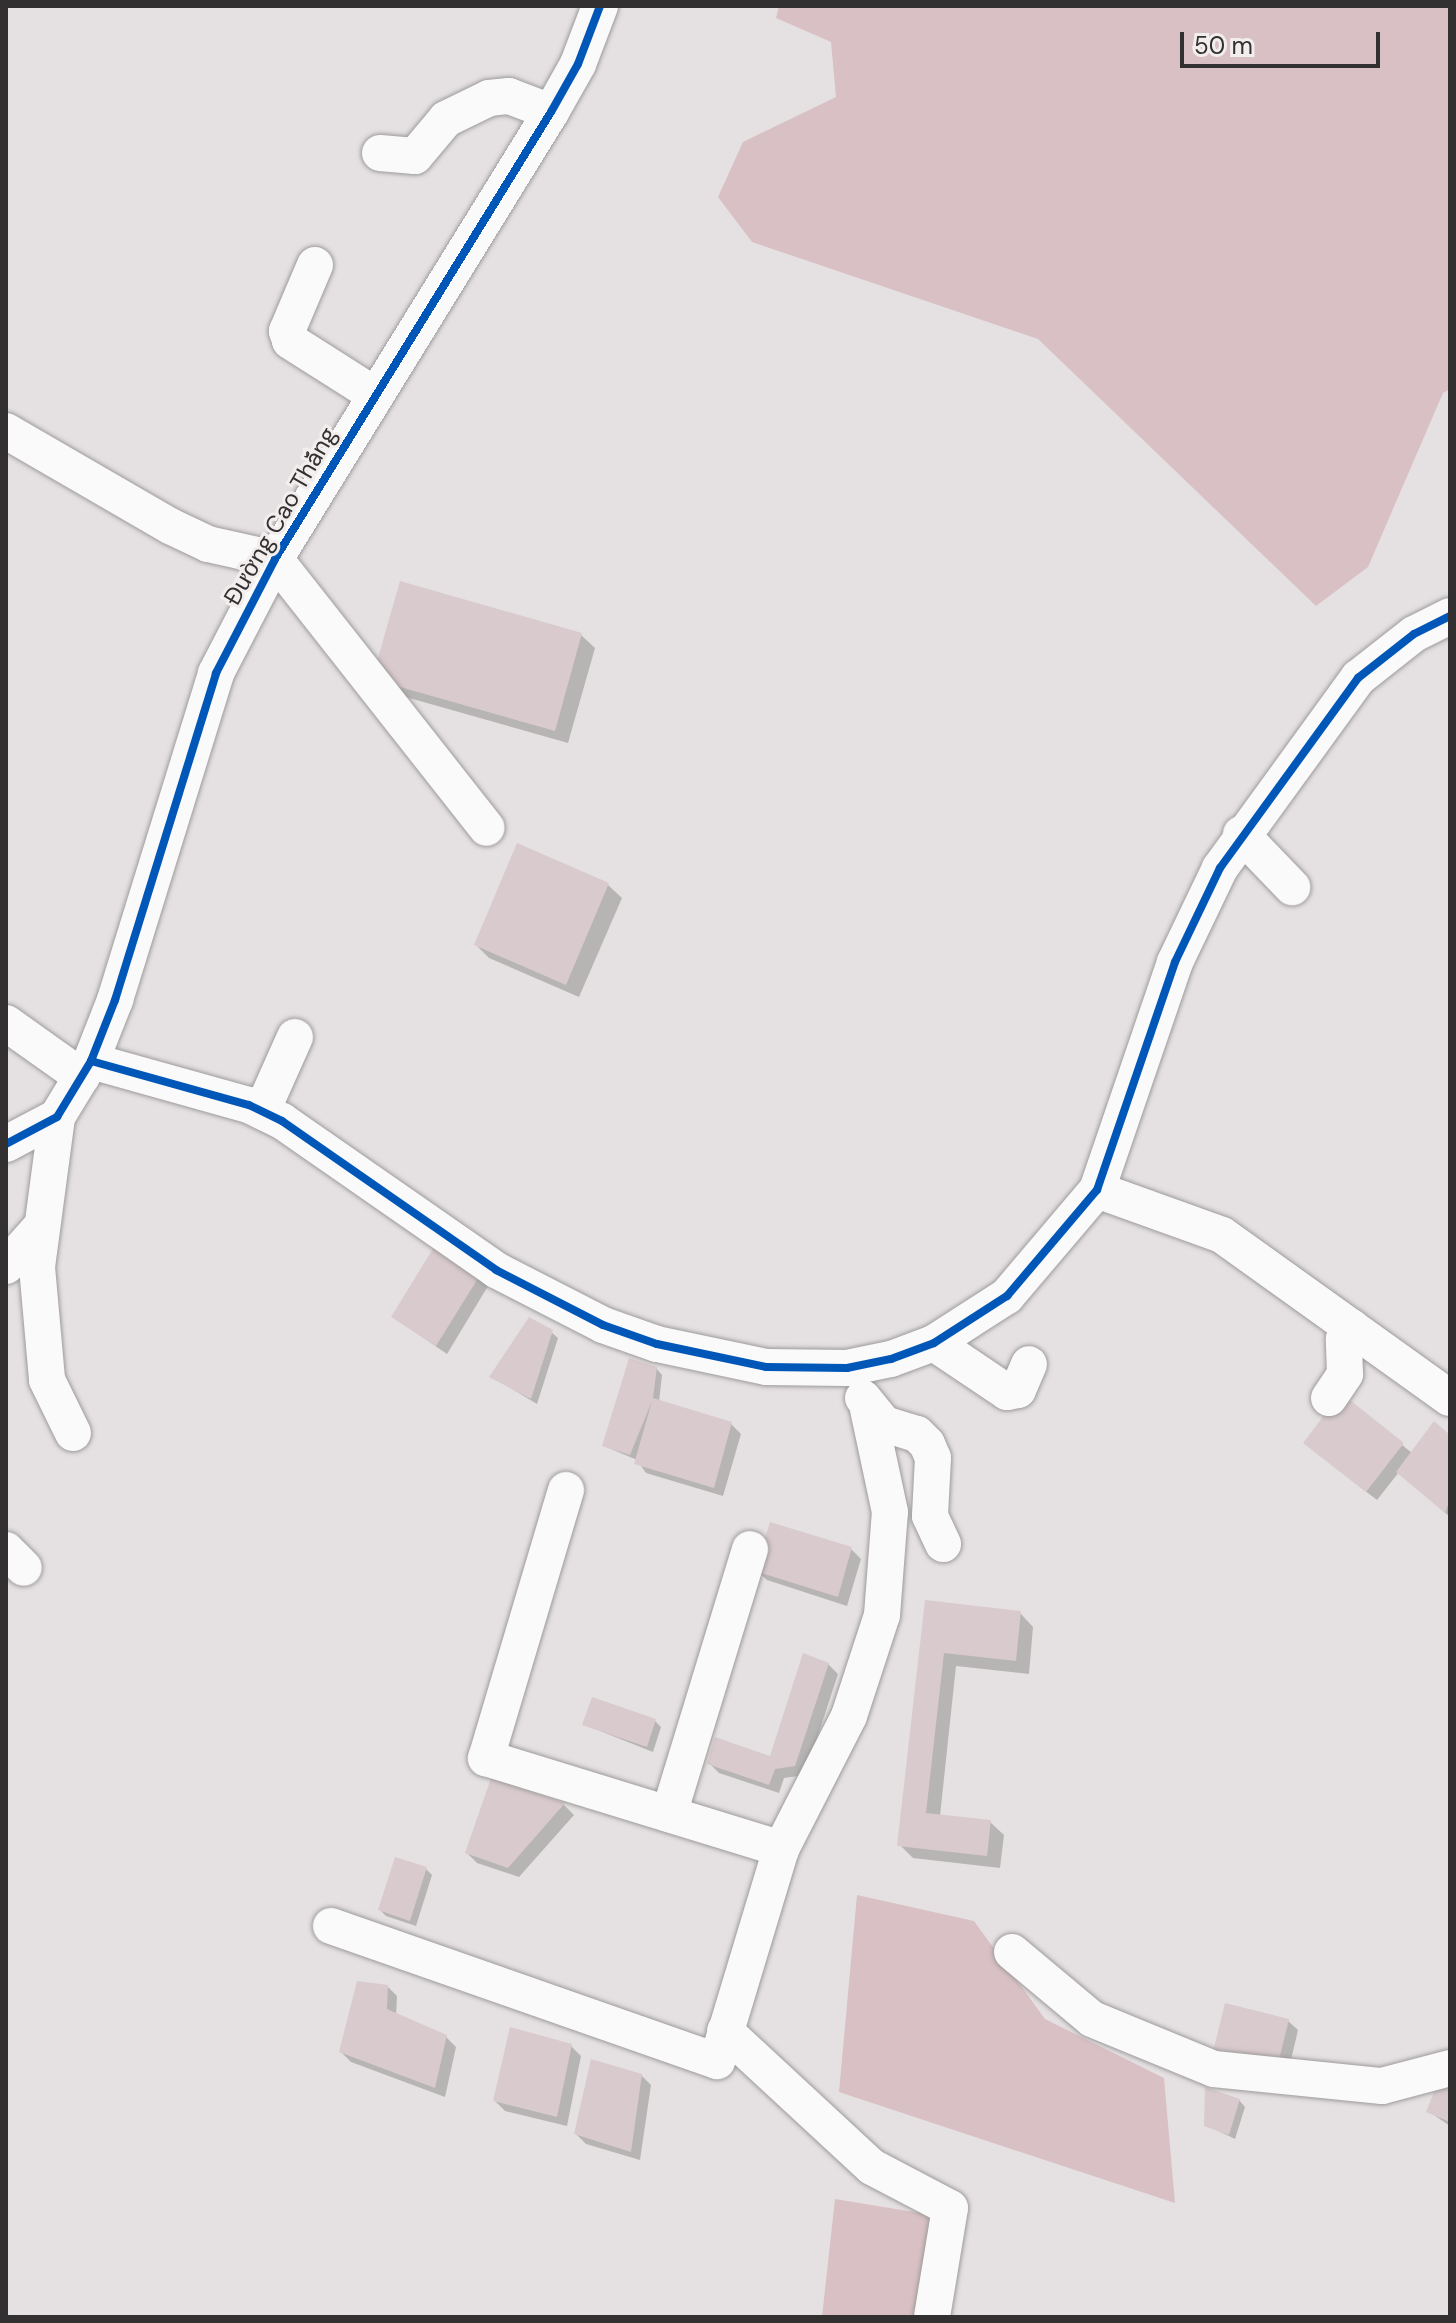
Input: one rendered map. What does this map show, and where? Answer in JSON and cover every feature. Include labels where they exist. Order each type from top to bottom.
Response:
[{"type":"street","name":"Đường Cao Thắng","points":[[57,1117],[86,1069],[115,1000],[208,695],[275,559],[551,112],[578,64],[600,6]]},
{"type":"street","points":[[380,153],[415,156],[446,119],[489,98],[509,96],[551,112]]},
{"type":"street","points":[[315,265],[287,331],[290,341],[375,395]]},
{"type":"street","points":[[6,431],[170,526],[208,544],[275,559],[487,828]]},
{"type":"street","points":[[6,1023],[86,1069],[262,1111],[302,1133],[496,1270],[603,1325],[714,1358],[766,1367],[847,1368],[934,1343],[1007,1296],[1097,1190],[1175,962],[1241,834],[1358,678],[1414,634],[1450,616]]},
{"type":"street","points":[[1241,834],[1292,887]]},
{"type":"street","points":[[262,1111],[295,1037]]},
{"type":"street","points":[[6,1144],[57,1117]]},
{"type":"street","points":[[57,1117],[38,1230],[47,1380],[73,1433]]},
{"type":"street","points":[[1097,1190],[1222,1235],[1450,1398]]},
{"type":"street","points":[[6,1266],[38,1230]]},
{"type":"street","points":[[1329,1398],[1345,1374],[1344,1339],[1352,1327]]},
{"type":"street","points":[[934,1343],[1007,1392],[1018,1390],[1029,1364]]},
{"type":"street","points":[[331,1926],[717,2061],[781,1849],[849,1716],[882,1615],[890,1512],[868,1409],[847,1368]]},
{"type":"street","points":[[868,1409],[884,1424],[917,1434],[927,1444],[933,1458],[930,1516],[943,1544]]},
{"type":"street","points":[[566,1490],[486,1758],[781,1849]]},
{"type":"street","points":[[669,1814],[750,1549]]},
{"type":"street","points":[[1012,1952],[1092,2019],[1214,2069],[1382,2086],[1450,2068]]},
{"type":"street","points":[[725,2031],[872,2167],[950,2208],[932,2317]]},
{"type":"shaded area","points":[[779,6],[1450,6],[1450,389],[1443,393],[1368,567],[1316,606],[1038,339],[752,242],[718,197],[743,142],[836,97],[831,42],[776,18]]},
{"type":"shaded area","points":[[857,1895],[974,1921],[1045,2019],[1164,2078],[1175,2203],[839,2092]]},
{"type":"shaded area","points":[[835,2199],[926,2214],[931,2222],[920,2317],[822,2317]]},
{"type":"building","points":[[400,581],[582,633],[555,731],[372,679]]},
{"type":"building","points":[[517,843],[609,883],[566,985],[474,945]]},
{"type":"building","points":[[434,1247],[480,1275],[436,1346],[391,1317]]},
{"type":"building","points":[[529,1317],[553,1330],[531,1399],[489,1377]]},
{"type":"building","points":[[629,1358],[657,1367],[653,1398],[732,1422],[714,1488],[634,1464],[652,1401],[630,1455],[602,1446]]},
{"type":"building","points":[[1341,1393],[1404,1443],[1366,1492],[1303,1443]]},
{"type":"building","points":[[1434,1421],[1450,1435],[1450,1499],[1445,1513],[1396,1472]]},
{"type":"building","points":[[770,1522],[852,1547],[838,1597],[755,1571]]},
{"type":"building","points":[[925,1600],[1021,1611],[1016,1661],[944,1653],[926,1813],[991,1820],[987,1856],[897,1846]]},
{"type":"building","points":[[803,1653],[829,1663],[795,1766],[775,1769],[769,1785],[707,1764],[715,1737],[770,1756]]},
{"type":"building","points":[[592,1697],[656,1719],[647,1747],[582,1725]]},
{"type":"building","points":[[491,1778],[565,1803],[508,1868],[465,1853]]},
{"type":"building","points":[[395,1857],[427,1867],[410,1921],[378,1910]]},
{"type":"building","points":[[357,1981],[388,1985],[387,2009],[447,2035],[435,2088],[339,2052]]},
{"type":"building","points":[[1225,2003],[1289,2019],[1277,2068],[1213,2052]]},
{"type":"building","points":[[510,2027],[572,2044],[557,2117],[493,2101]]},
{"type":"building","points":[[591,2059],[642,2074],[631,2152],[574,2134]]},
{"type":"building","points":[[1441,2074],[1450,2078],[1450,2122],[1426,2112]]},
{"type":"building","points":[[1205,2087],[1240,2099],[1229,2135],[1204,2126]]},
{"type":"cycle path","points":[[6,1144],[57,1117],[91,1061],[115,1000],[216,673],[275,559],[551,112],[578,64],[600,6]]},
{"type":"cycle path","points":[[91,1061],[249,1105],[282,1121],[496,1270],[603,1325],[657,1344],[766,1367],[847,1368],[891,1359],[934,1343],[1007,1296],[1097,1190],[1175,962],[1220,868],[1358,678],[1414,634],[1450,616]]}]
